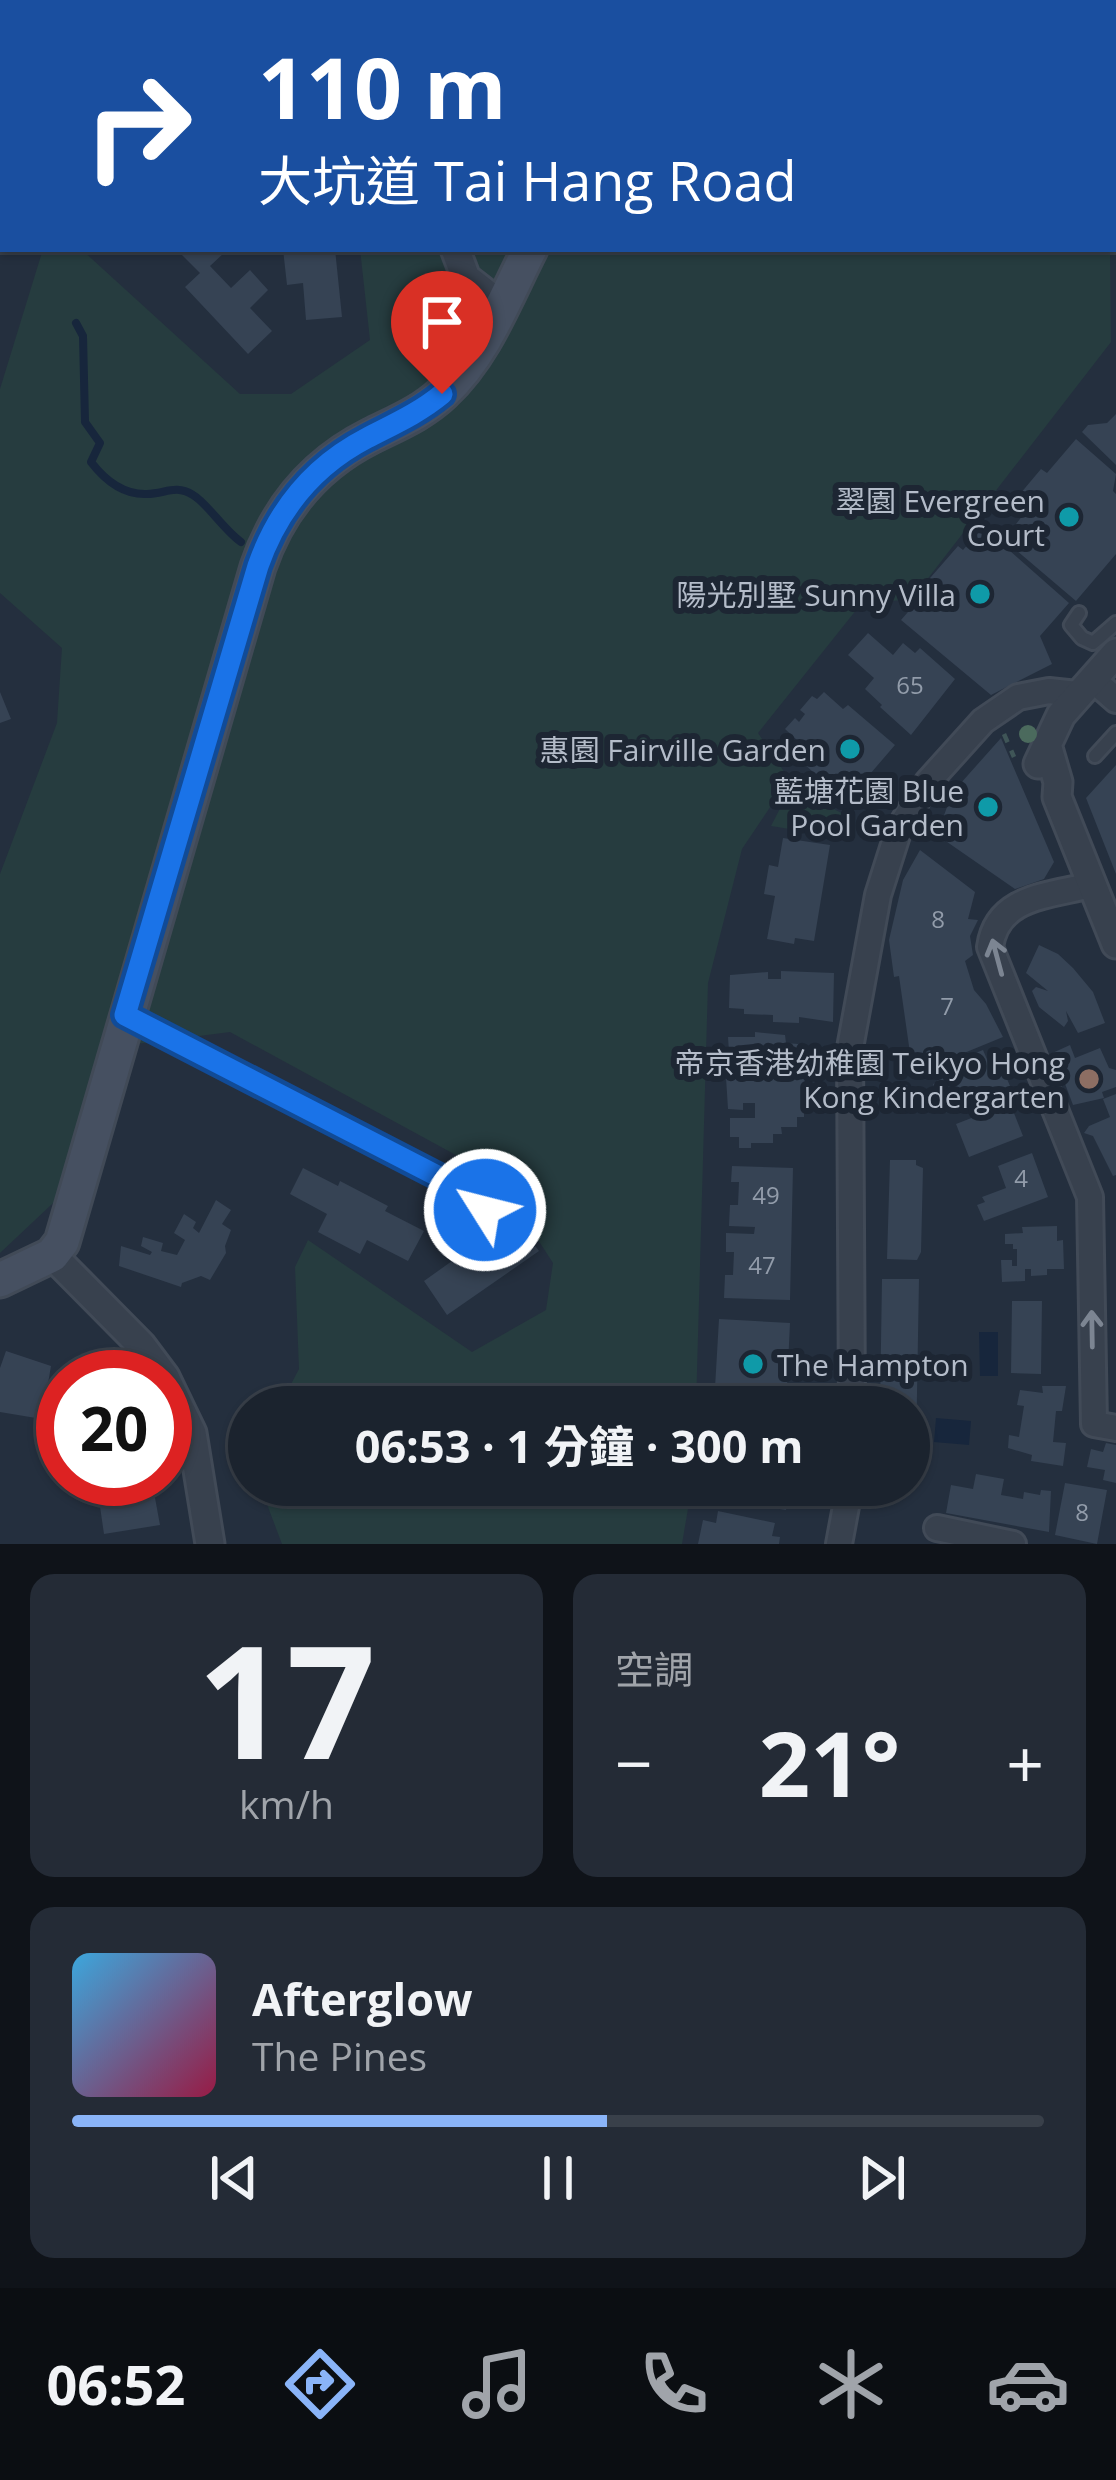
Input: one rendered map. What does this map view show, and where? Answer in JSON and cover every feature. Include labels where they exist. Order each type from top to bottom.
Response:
[{"type":"main road","points":[[0,1280],[52,1255],[62,1242],[258,566],[275,525],[302,486],[337,455],[406,420],[442,394],[473,358],[529,252]]},
{"type":"street","points":[[456,252],[466,278],[502,306]]},
{"type":"street","points":[[1116,652],[1061,715],[1037,766],[1046,788],[1057,796],[1116,944]]},
{"type":"street","points":[[852,1386],[850,1048],[878,895],[899,829],[928,782],[983,721],[1018,697],[1084,687],[1116,700]]},
{"type":"street","points":[[1091,885],[1023,901],[1003,914],[992,929],[990,947],[1090,1197],[1094,1424],[1116,1428]]},
{"type":"street","points":[[52,1255],[142,1350]]},
{"type":"street","points":[[192,1438],[209,1536]]},
{"type":"street","points":[[839,1544],[846,1506]]},
{"type":"street","points":[[938,1528],[1005,1543]]},
{"type":"lane","points":[[1079,613],[1073,631],[1093,643],[1116,623]]},
{"type":"lane","points":[[1095,756],[1116,733]]},
{"type":"lane","points":[[125,1015],[451,1183],[485,1210]]},
{"type":"path","points":[[1003,731],[1018,768]]},
{"type":"green space","points":[[42,252],[84,252],[240,394],[291,394],[370,340],[360,252],[1110,252],[1111,342],[912,599],[861,604],[758,733],[789,779],[742,849],[708,983],[697,1386],[290,1386],[299,1369],[295,1267],[308,1240],[472,1352],[546,1310],[553,1263],[498,1178],[230,1032],[136,1044],[85,1173],[0,1253],[0,874],[57,723],[62,648],[0,593],[0,389]]},
{"type":"green space","points":[[791,787],[853,819],[852,839],[771,826]]},
{"type":"green space","points":[[688,1506],[682,1544],[282,1544],[268,1507]]},
{"type":"water","points":[[979,1332],[998,1332],[998,1376],[980,1376]]},
{"type":"water","points":[[936,1418],[971,1421],[969,1445],[934,1442]]},
{"type":"building","points":[[179,252],[225,252],[210,266],[231,288],[250,270],[268,290],[250,308],[272,331],[248,354],[185,287],[200,273]]},
{"type":"building","points":[[283,252],[335,252],[342,317],[306,320],[303,283],[287,285]]},
{"type":"building","points":[[1116,414],[1116,465],[1082,432],[1088,425],[1107,423]]},
{"type":"building","name":"翠園 Evergreen Court","points":[[1076,439],[1116,474],[1116,554],[1076,601],[1009,544],[1027,510],[1015,500]]},
{"type":"building","points":[[983,527],[1069,603],[1040,636],[1052,664],[991,695],[901,620],[958,546],[963,550]]},
{"type":"building","points":[[868,633],[893,655],[903,643],[915,653],[920,648],[955,679],[911,735],[865,689],[874,678],[848,655]]},
{"type":"building","points":[[0,692],[11,719],[0,723]]},
{"type":"building","name":"惠園 Fairville Garden","points":[[824,692],[843,709],[848,705],[895,745],[846,802],[802,762],[810,752],[785,729],[795,718],[799,722],[805,714],[800,710],[812,696],[817,699]]},
{"type":"building","name":"藍塘花園 Blue Pool Garden","points":[[1001,738],[1054,862],[1044,879],[1015,889],[937,835],[952,793]]},
{"type":"building","points":[[1116,765],[1116,874],[1086,798]]},
{"type":"building","points":[[783,838],[830,845],[814,941],[795,938],[794,944],[767,939],[775,896],[764,894],[769,865],[778,867]]},
{"type":"building","points":[[920,850],[975,892],[968,919],[978,920],[970,936],[973,955],[965,961],[974,990],[1003,1037],[913,1074],[889,940],[903,880]]},
{"type":"building","points":[[1039,945],[1073,968],[1093,992],[1105,1023],[1078,1033],[1066,1011],[1064,1027],[1039,1007],[1032,991],[1036,987],[1048,991],[1026,973]]},
{"type":"building","points":[[781,971],[834,973],[833,1022],[799,1017],[799,1023],[773,1022],[773,1015],[729,1008],[730,975],[768,972],[768,979],[781,979]]},
{"type":"building","points":[[755,1032],[785,1035],[786,1043],[798,1044],[798,1057],[805,1057],[804,1117],[797,1117],[797,1127],[781,1127],[782,1134],[773,1134],[773,1143],[739,1148],[739,1137],[730,1137],[730,1118],[755,1118],[755,1103],[743,1103],[743,1110],[728,1109],[725,1062],[752,1067],[752,1052],[729,1052],[728,1037],[755,1037]]},
{"type":"building","name":"帝京香港幼稚園 Teikyo Hong Kong Kindergarten","points":[[1070,1045],[1075,1058],[1100,1048],[1109,1068],[1116,1070],[1116,1087],[1102,1092],[1104,1098],[1073,1105],[1058,1065],[1054,1067],[1048,1055]]},
{"type":"building","points":[[983,1050],[989,1064],[999,1060],[1010,1086],[984,1097],[982,1090],[960,1099],[962,1106],[945,1113],[933,1084],[938,1082],[933,1070],[975,1058],[973,1054]]},
{"type":"building","points":[[1116,1094],[1113,1176],[1093,1136],[1084,1133],[1110,1117],[1103,1099]]},
{"type":"building","points":[[1010,1103],[1023,1136],[969,1157],[956,1124]]},
{"type":"building","points":[[1032,1153],[1048,1197],[984,1221],[977,1205],[985,1202],[982,1197],[1006,1188],[998,1166]]},
{"type":"building","points":[[890,1160],[916,1160],[923,1168],[917,1260],[887,1259]]},
{"type":"building","points":[[732,1166],[793,1168],[790,1300],[724,1298],[725,1275],[733,1275],[734,1252],[726,1252],[726,1233],[754,1234],[755,1227],[729,1226],[730,1205],[738,1205],[739,1182],[731,1182]]},
{"type":"building","points":[[303,1168],[338,1186],[340,1181],[424,1231],[408,1261],[367,1240],[360,1254],[318,1232],[327,1214],[290,1194]]},
{"type":"building","points":[[216,1200],[231,1210],[222,1224],[231,1230],[226,1253],[210,1280],[201,1276],[181,1287],[119,1266],[121,1246],[150,1255],[141,1246],[143,1237],[163,1243],[161,1251],[177,1255],[185,1240],[174,1233],[184,1214],[196,1222],[193,1228],[199,1233]]},
{"type":"building","points":[[515,1218],[539,1251],[447,1315],[424,1281],[452,1261],[439,1243],[473,1220],[486,1238]]},
{"type":"building","points":[[1057,1226],[1057,1241],[1063,1240],[1064,1269],[1031,1276],[1031,1269],[1025,1269],[1025,1281],[1002,1282],[1001,1260],[1012,1260],[1012,1266],[1017,1266],[1017,1249],[1005,1244],[1005,1234],[1023,1233],[1022,1227]]},
{"type":"building","points":[[882,1279],[919,1279],[917,1386],[880,1386]]},
{"type":"building","points":[[1012,1301],[1042,1301],[1041,1374],[1011,1373]]},
{"type":"building","name":"The Hampton","points":[[719,1319],[790,1323],[787,1386],[715,1386]]},
{"type":"building","points":[[6,1351],[36,1361],[36,1418],[0,1412],[0,1368]]},
{"type":"building","points":[[1042,1386],[1066,1386],[1062,1411],[1056,1411],[1053,1442],[1066,1443],[1063,1466],[1031,1461],[1032,1455],[1008,1448],[1009,1435],[1019,1437],[1024,1406],[1017,1405],[1020,1390],[1043,1393]]},
{"type":"building","points":[[1106,1443],[1116,1445],[1116,1483],[1103,1480],[1105,1470],[1087,1467],[1091,1449],[1103,1452]]},
{"type":"building","points":[[976,1474],[1004,1479],[1001,1495],[1023,1499],[1024,1492],[1051,1491],[1049,1532],[946,1513],[951,1485],[973,1489]]},
{"type":"building","points":[[1065,1483],[1107,1490],[1097,1544],[1055,1535]]},
{"type":"building","points":[[100,1506],[156,1506],[160,1525],[104,1534]]},
{"type":"building","points":[[718,1511],[775,1523],[772,1536],[780,1537],[779,1544],[698,1544],[703,1520],[716,1523]]},
{"type":"waterway","points":[[76,323],[83,336],[85,422],[100,443],[91,462],[108,480],[130,492],[175,490],[193,495],[241,542]]},
{"type":"place","name":"翠園 Evergreen Court","points":[[1069,517]]},
{"type":"place","name":"陽光別墅 Sunny Villa","points":[[980,594]]},
{"type":"place","name":"惠園 Fairville Garden","points":[[850,749]]},
{"type":"place","name":"藍塘花園 Blue Pool Garden","points":[[988,807]]},
{"type":"place","name":"帝京香港幼稚園 Teikyo Hong Kong Kindergarten","points":[[1089,1079]]},
{"type":"place","name":"The Hampton","points":[[753,1364]]},
{"type":"route","points":[[442,394],[406,420],[337,455],[302,486],[275,525],[258,566],[125,1015],[451,1183],[485,1210]]}]
